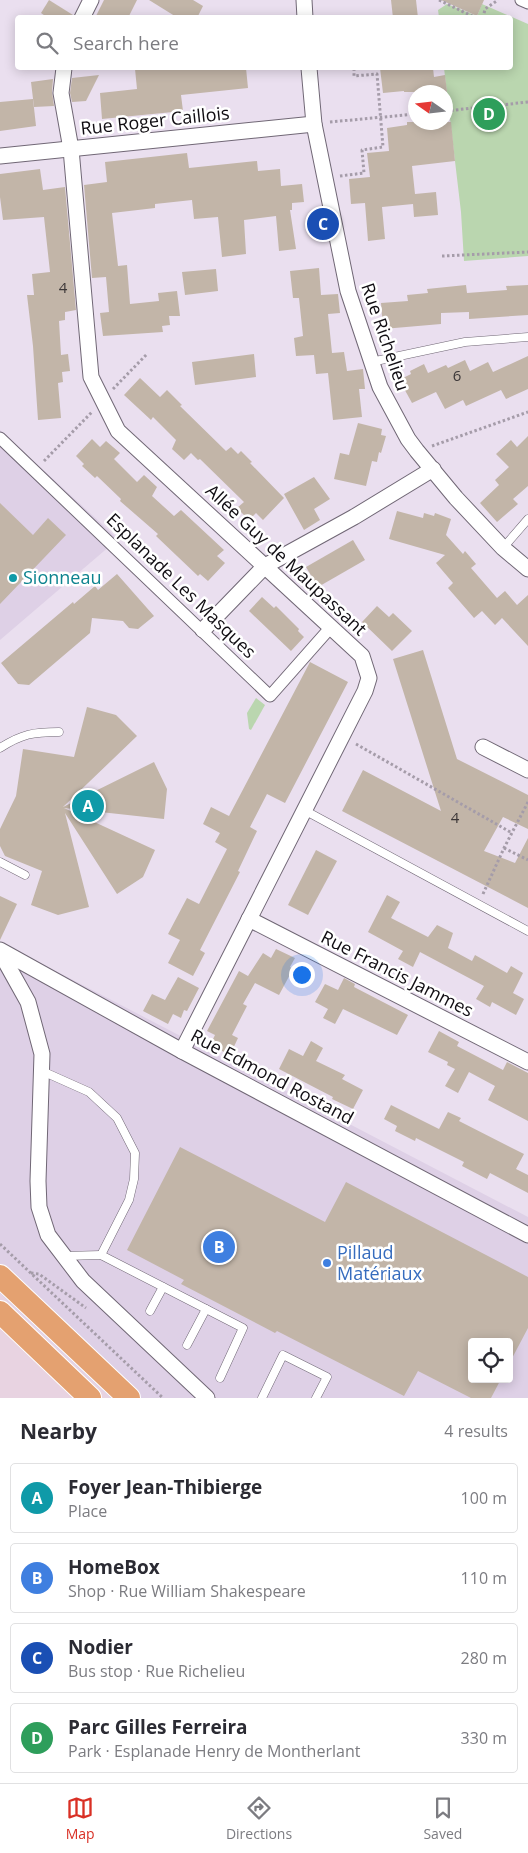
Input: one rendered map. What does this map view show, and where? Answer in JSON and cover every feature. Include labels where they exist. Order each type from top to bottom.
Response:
[{"type":"main road","points":[[0,1276],[129,1398]]},
{"type":"main road","points":[[0,1312],[90,1398]]},
{"type":"street","points":[[84,15],[91,0]]},
{"type":"street","points":[[304,0],[305,15]]},
{"type":"street","points":[[521,0],[528,3]]},
{"type":"street","name":"Allée Guy de Maupassant","points":[[64,70],[61,93],[70,149],[91,377],[118,431],[362,656],[369,678],[342,736],[182,1051]]},
{"type":"street","name":"Rue Richelieu","points":[[309,70],[314,124],[348,291],[380,387],[408,439],[417,451],[456,498],[503,548],[528,569]]},
{"type":"street","name":"Rue Roger Caillois","points":[[0,156],[314,124]]},
{"type":"street","name":"Esplanade Les Masques","points":[[0,438],[270,696],[331,628]]},
{"type":"street","points":[[203,630],[264,566],[354,517],[433,469]]},
{"type":"street","points":[[483,747],[528,770]]},
{"type":"street","name":"Rue Francis Jammes","points":[[248,919],[528,1062]]},
{"type":"street","points":[[0,951],[28,1002],[42,1054],[38,1181],[39,1207],[48,1235],[83,1281],[207,1398]]},
{"type":"street","name":"Rue Edmond Rostand","points":[[0,951],[182,1051],[528,1235]]},
{"type":"lane","points":[[371,362],[465,342],[528,336]]},
{"type":"lane","points":[[503,548],[528,519]]},
{"type":"lane","points":[[0,748],[23,735],[35,732],[59,732]]},
{"type":"lane","points":[[304,810],[528,931]]},
{"type":"lane","points":[[0,862],[25,876]]},
{"type":"lane","points":[[42,1071],[89,1092],[117,1118],[134,1153],[134,1179],[129,1200],[101,1255]]},
{"type":"lane","points":[[64,1256],[101,1255],[243,1328],[220,1378]]},
{"type":"lane","points":[[150,1311],[163,1287]]},
{"type":"lane","points":[[187,1345],[206,1309]]},
{"type":"lane","points":[[262,1398],[284,1355],[327,1377],[316,1398]]},
{"type":"path","points":[[439,0],[470,15]]},
{"type":"path","points":[[484,15],[485,9],[498,0]]},
{"type":"path","points":[[326,179],[364,173],[362,150],[383,146],[377,74],[354,76],[354,70]]},
{"type":"path","points":[[453,109],[528,102]]},
{"type":"path","points":[[314,124],[408,115]]},
{"type":"path","points":[[442,256],[528,252]]},
{"type":"path","points":[[417,451],[528,412]]},
{"type":"path","points":[[342,736],[512,833]]},
{"type":"path","points":[[478,904],[528,802]]},
{"type":"path","points":[[504,848],[528,860]]},
{"type":"path","points":[[0,1244],[163,1398]]},
{"type":"path","points":[[31,1273],[39,1274],[90,1311]]},
{"type":"shaded area","points":[[0,430],[118,539],[0,640]]},
{"type":"shaded area","points":[[0,942],[528,1217],[528,1398],[110,1398],[0,1294]]},
{"type":"shaded area","points":[[0,1294],[110,1398],[0,1398]]},
{"type":"green space","points":[[447,4],[474,15],[439,15],[438,10]]},
{"type":"green space","points":[[482,4],[507,15],[477,15]]},
{"type":"green space","points":[[513,17],[528,24],[528,256],[464,261],[461,212],[451,130],[453,130],[453,85],[446,85],[444,70],[513,70]]},
{"type":"green space","points":[[256,698],[265,705],[251,730],[249,729],[247,713]]},
{"type":"building","points":[[49,0],[73,15],[44,15],[41,13]]},
{"type":"building","points":[[104,0],[137,0],[130,15],[96,15]]},
{"type":"building","points":[[149,0],[193,0],[203,6],[198,15],[173,15]]},
{"type":"building","points":[[391,0],[416,0],[418,15],[393,15]]},
{"type":"building","points":[[441,0],[484,0],[477,15]]},
{"type":"building","points":[[135,70],[246,70],[248,88],[181,95],[183,111],[102,119],[100,93],[137,89]]},
{"type":"building","points":[[380,70],[433,70],[434,77],[445,75],[446,85],[408,85],[408,92],[383,93]]},
{"type":"building","points":[[99,75],[86,101],[72,102],[70,93],[72,78]]},
{"type":"building","points":[[53,79],[54,106],[34,107],[31,82]]},
{"type":"building","points":[[33,99],[36,126],[0,131],[0,102]]},
{"type":"building","points":[[408,122],[408,130],[452,130],[455,161],[412,166],[415,194],[436,192],[438,215],[414,217],[413,204],[382,207],[385,239],[368,241],[365,203],[351,204],[349,179],[370,177],[367,153],[389,151],[387,128],[407,125]]},
{"type":"building","points":[[187,153],[189,168],[257,161],[258,171],[280,169],[281,186],[302,184],[304,202],[292,203],[292,210],[290,210],[296,249],[279,251],[276,216],[244,220],[246,254],[222,257],[218,217],[194,219],[192,200],[155,204],[155,208],[112,213],[118,266],[127,265],[130,304],[159,301],[158,293],[177,291],[180,316],[169,316],[170,325],[162,326],[163,332],[103,336],[100,313],[109,312],[106,277],[92,278],[84,185],[107,182],[105,162]]},
{"type":"building","points":[[40,169],[43,190],[65,187],[76,310],[65,312],[65,320],[59,321],[61,355],[68,354],[70,371],[62,372],[63,382],[58,383],[61,418],[38,420],[33,346],[27,295],[34,295],[32,274],[50,272],[44,217],[3,220],[0,174]]},
{"type":"building","points":[[319,268],[321,295],[338,294],[340,313],[328,314],[332,353],[344,352],[347,371],[363,369],[365,389],[359,389],[362,417],[333,420],[328,373],[316,374],[314,355],[296,356],[294,338],[303,336],[299,298],[293,298],[290,271]]},
{"type":"building","points":[[216,269],[218,291],[185,295],[182,272]]},
{"type":"building","points":[[466,285],[467,293],[507,290],[506,286],[528,285],[528,315],[469,319],[469,312],[441,313],[441,324],[383,329],[381,303],[408,301],[407,295],[428,293],[427,289]]},
{"type":"building","points":[[254,354],[256,377],[195,385],[192,362]]},
{"type":"building","points":[[528,356],[528,389],[506,399],[501,390],[466,406],[463,400],[445,409],[436,392],[412,403],[401,383],[401,379],[411,374],[410,371],[424,364],[428,373],[446,365],[448,368],[465,360],[470,371],[488,362],[493,372]]},
{"type":"building","points":[[140,378],[160,397],[167,390],[182,405],[180,406],[226,451],[231,447],[238,454],[241,451],[284,498],[263,520],[256,513],[249,520],[237,508],[244,502],[200,459],[198,460],[191,453],[184,460],[172,449],[176,440],[153,417],[151,420],[124,395]]},
{"type":"building","points":[[358,423],[382,429],[381,435],[386,436],[377,462],[372,461],[366,486],[334,479],[340,453],[349,455]]},
{"type":"building","points":[[528,436],[528,486],[513,499],[518,504],[497,522],[480,503],[499,485],[495,480],[509,467],[496,454],[511,440],[517,447]]},
{"type":"building","points":[[92,439],[100,447],[106,441],[120,453],[114,459],[137,482],[144,475],[157,487],[152,496],[174,516],[181,510],[224,550],[217,556],[225,563],[208,581],[200,574],[198,576],[156,536],[158,534],[120,501],[121,499],[97,476],[95,478],[82,466],[84,464],[76,456]]},
{"type":"building","points":[[314,477],[330,499],[314,509],[320,520],[304,530],[284,494]]},
{"type":"building","name":"Sionneau","points":[[0,503],[33,535],[48,518],[66,535],[0,604]]},
{"type":"building","points":[[397,511],[423,518],[424,513],[434,516],[435,513],[451,519],[446,535],[463,554],[465,551],[476,564],[471,568],[497,598],[505,591],[517,605],[528,595],[528,646],[502,618],[495,625],[482,611],[474,618],[448,588],[453,583],[436,563],[445,555],[389,539]]},
{"type":"building","points":[[353,540],[365,560],[318,587],[306,567]]},
{"type":"building","points":[[117,574],[154,616],[138,629],[129,628],[123,621],[92,618],[90,633],[29,685],[18,684],[1,663],[73,602],[74,604],[95,586],[98,590]]},
{"type":"building","points":[[262,597],[274,608],[276,606],[299,629],[298,631],[304,637],[291,651],[249,611]]},
{"type":"building","points":[[377,606],[389,617],[393,613],[412,631],[392,651],[362,622]]},
{"type":"building","points":[[423,650],[457,759],[528,795],[528,829],[503,817],[484,851],[515,863],[528,838],[528,908],[342,811],[363,770],[441,811],[393,659]]},
{"type":"building","points":[[310,662],[348,682],[285,803],[267,794],[250,827],[257,831],[238,871],[240,872],[200,950],[205,953],[193,976],[168,963],[180,940],[168,934],[187,898],[199,904],[227,849],[215,842],[220,833],[203,824],[211,807],[229,816]]},
{"type":"building","points":[[87,707],[116,715],[137,736],[63,807],[154,762],[167,789],[164,819],[64,808],[155,850],[143,877],[117,894],[65,813],[89,907],[58,915],[31,905],[42,871],[5,856],[0,846],[0,829],[16,796],[23,749],[74,757]]},
{"type":"building","points":[[316,850],[337,861],[308,915],[288,905]]},
{"type":"building","points":[[387,895],[400,902],[391,918],[428,937],[437,925],[453,933],[448,948],[472,961],[475,955],[507,973],[511,966],[523,973],[513,993],[524,999],[516,1015],[492,1002],[490,1007],[476,999],[484,986],[420,952],[413,967],[398,959],[403,951],[368,932]]},
{"type":"building","points":[[0,896],[17,904],[0,940]]},
{"type":"building","points":[[276,949],[295,958],[290,967],[293,969],[279,995],[255,983],[243,1004],[247,1006],[232,1035],[238,1038],[230,1055],[210,1045],[215,1035],[207,1031],[239,971],[248,976],[263,953],[271,958]]},
{"type":"building","points":[[178,977],[199,988],[187,1011],[184,1010],[181,1018],[173,1014],[168,1024],[143,1011],[152,994],[165,1000]]},
{"type":"building","points":[[344,978],[355,984],[354,987],[408,1015],[397,1035],[343,1009],[335,1024],[323,1018],[328,1009],[315,1002],[325,984],[338,990]]},
{"type":"building","points":[[439,1031],[459,1042],[457,1046],[503,1070],[507,1062],[528,1073],[528,1121],[488,1100],[495,1086],[469,1072],[458,1093],[445,1086],[455,1069],[447,1065],[448,1062],[428,1052]]},
{"type":"building","points":[[311,1041],[323,1048],[316,1061],[345,1075],[342,1079],[363,1090],[353,1109],[279,1069],[289,1049],[303,1056]]},
{"type":"building","points":[[391,1105],[439,1129],[448,1112],[461,1118],[459,1121],[524,1154],[516,1169],[528,1175],[528,1193],[490,1173],[487,1179],[462,1166],[464,1162],[416,1138],[415,1141],[395,1131],[397,1126],[384,1119]]},
{"type":"building","name":"Pillaud Matériaux","points":[[180,1147],[325,1222],[346,1182],[528,1277],[528,1328],[513,1356],[513,1338],[468,1338],[468,1383],[499,1383],[491,1398],[471,1398],[418,1371],[404,1396],[277,1331],[275,1333],[181,1284],[184,1280],[127,1250]]},
{"type":"place","name":"Parc Gilles Ferreira","points":[[489,114]]},
{"type":"place","name":"Nodier","points":[[323,224]]},
{"type":"place","name":"Sionneau","points":[[13,578]]},
{"type":"place","name":"Foyer Jean-Thibierge","points":[[88,806]]},
{"type":"place","name":"HomeBox","points":[[219,1247]]},
{"type":"place","name":"Pillaud Matériaux","points":[[327,1263]]}]
